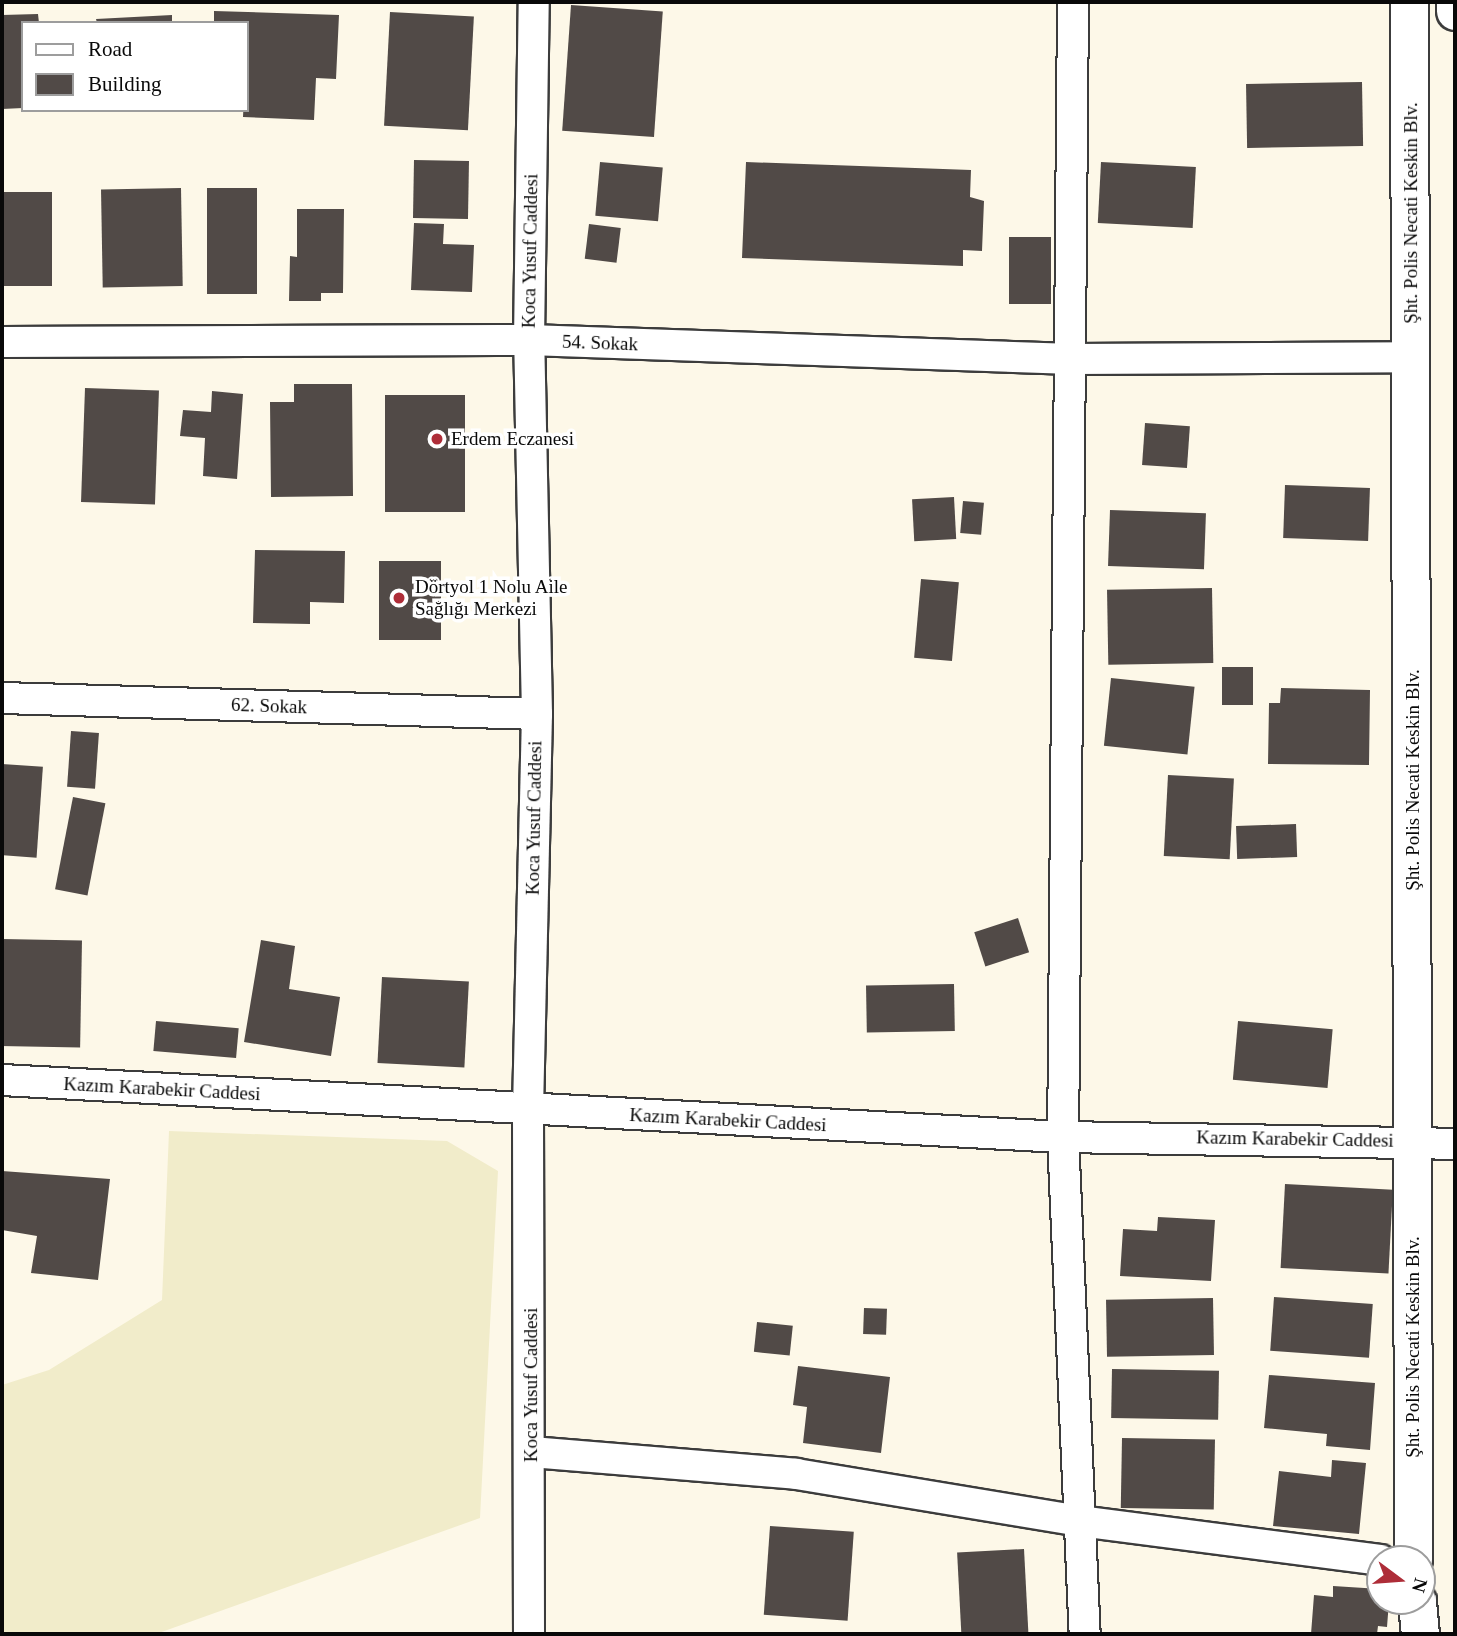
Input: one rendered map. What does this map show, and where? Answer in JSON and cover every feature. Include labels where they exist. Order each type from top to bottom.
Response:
[{"type":"street","name":"Koca Yusuf Caddesi","points":[[529,1634],[531,1452],[528,1110],[537,714],[529,340],[534,2]]},
{"type":"street","points":[[1073,2],[1073,359],[1063,1137],[1086,1634]]},
{"type":"street","name":"Şht. Polis Necati Keskin Blv.","points":[[1409,2],[1413,1545]]},
{"type":"street","points":[[1455,2],[1455,11]]},
{"type":"street","name":"54. Sokak","points":[[2,342],[529,340],[1073,359],[1412,357]]},
{"type":"street","name":"62. Sokak","points":[[2,698],[537,714]]},
{"type":"street","name":"Kazım Karabekir Caddesi","points":[[2,1080],[1063,1137],[1412,1141],[1455,1144]]},
{"type":"street","points":[[531,1452],[796,1474],[1080,1521],[1366,1558]]},
{"type":"street","points":[[1418,1615],[1420,1634]]},
{"type":"shaded area","points":[[169,1131],[447,1141],[498,1171],[480,1518],[156,1634],[2,1634],[2,1385],[49,1370],[162,1300]]},
{"type":"building","points":[[571,5],[663,11],[654,137],[562,131]]},
{"type":"building","points":[[214,11],[339,15],[336,79],[316,78],[314,120],[243,117],[243,112],[248,112],[248,21],[214,21]]},
{"type":"building","points":[[390,12],[474,16],[468,130],[384,126]]},
{"type":"building","points":[[38,14],[39,21],[21,21],[21,108],[2,109],[2,15]]},
{"type":"building","points":[[172,15],[172,21],[96,19]]},
{"type":"building","points":[[1362,82],[1363,146],[1247,148],[1246,84]]},
{"type":"building","points":[[414,160],[469,161],[468,219],[413,218]]},
{"type":"building","points":[[600,162],[663,167],[658,221],[595,216]]},
{"type":"building","points":[[746,162],[971,170],[970,197],[984,201],[982,251],[963,250],[963,266],[742,258]]},
{"type":"building","points":[[1101,162],[1196,167],[1193,228],[1098,223]]},
{"type":"building","points":[[181,188],[183,286],[103,287],[101,189]]},
{"type":"building","points":[[207,188],[257,188],[257,294],[207,294]]},
{"type":"building","points":[[2,192],[52,192],[52,286],[2,286]]},
{"type":"building","points":[[297,209],[344,209],[343,293],[321,293],[321,301],[289,301],[290,256],[297,257]]},
{"type":"building","points":[[414,223],[444,224],[443,244],[474,245],[472,292],[411,290]]},
{"type":"building","points":[[589,224],[621,228],[616,263],[585,259]]},
{"type":"building","points":[[1009,237],[1051,237],[1051,304],[1009,304]]},
{"type":"building","points":[[294,384],[352,384],[353,496],[271,497],[270,402],[294,402]]},
{"type":"building","points":[[85,388],[159,391],[155,505],[81,502]]},
{"type":"building","points":[[212,391],[243,394],[237,479],[203,476],[205,438],[180,436],[183,410],[211,412]]},
{"type":"building","points":[[385,395],[465,395],[465,512],[385,512]]},
{"type":"building","points":[[1145,423],[1190,426],[1187,468],[1142,465]]},
{"type":"building","points":[[1285,485],[1370,488],[1368,541],[1283,538]]},
{"type":"building","points":[[954,497],[956,539],[914,541],[912,499]]},
{"type":"building","points":[[963,501],[984,503],[981,535],[960,533]]},
{"type":"building","points":[[1110,510],[1206,513],[1204,569],[1108,566]]},
{"type":"building","points":[[255,550],[345,551],[344,603],[310,602],[310,624],[253,623]]},
{"type":"building","points":[[379,561],[441,561],[441,640],[379,640]]},
{"type":"building","points":[[921,579],[959,582],[952,661],[914,658]]},
{"type":"building","points":[[1212,588],[1213,663],[1108,665],[1107,590]]},
{"type":"building","points":[[1222,667],[1253,667],[1253,705],[1222,705]]},
{"type":"building","points":[[1111,678],[1195,687],[1187,754],[1104,746]]},
{"type":"building","points":[[1281,688],[1370,690],[1369,765],[1268,764],[1269,703],[1280,703]]},
{"type":"building","points":[[71,731],[99,733],[95,789],[67,787]]},
{"type":"building","points":[[2,764],[43,767],[37,858],[2,855]]},
{"type":"building","points":[[1168,775],[1234,778],[1230,859],[1164,856]]},
{"type":"building","points":[[73,797],[105,803],[87,896],[55,889]]},
{"type":"building","points":[[1296,824],[1297,857],[1237,859],[1236,826]]},
{"type":"building","points":[[1018,918],[1029,952],[985,966],[974,932]]},
{"type":"building","points":[[2,939],[82,940],[80,1047],[2,1046]]},
{"type":"building","points":[[261,940],[295,946],[289,989],[340,997],[331,1056],[244,1042]]},
{"type":"building","points":[[382,977],[469,982],[464,1067],[377,1063]]},
{"type":"building","points":[[954,984],[955,1031],[867,1033],[866,986]]},
{"type":"building","points":[[156,1021],[239,1028],[236,1058],[153,1051]]},
{"type":"building","points":[[1238,1021],[1333,1029],[1327,1088],[1233,1080]]},
{"type":"building","points":[[2,1171],[110,1179],[98,1280],[31,1273],[37,1236],[2,1230]]},
{"type":"building","points":[[1285,1184],[1393,1190],[1388,1274],[1281,1268]]},
{"type":"building","points":[[1158,1217],[1215,1220],[1211,1281],[1120,1276],[1123,1229],[1157,1231]]},
{"type":"building","points":[[1274,1297],[1373,1304],[1369,1358],[1270,1351]]},
{"type":"building","points":[[1213,1298],[1214,1355],[1107,1357],[1106,1300]]},
{"type":"building","points":[[864,1308],[887,1309],[886,1335],[863,1334]]},
{"type":"building","points":[[757,1322],[793,1326],[790,1356],[754,1352]]},
{"type":"building","points":[[798,1366],[890,1377],[881,1453],[803,1443],[807,1407],[793,1405]]},
{"type":"building","points":[[1112,1369],[1219,1371],[1218,1420],[1111,1418]]},
{"type":"building","points":[[1269,1375],[1375,1383],[1370,1450],[1326,1446],[1327,1434],[1264,1428]]},
{"type":"building","points":[[1122,1438],[1215,1440],[1214,1510],[1121,1508]]},
{"type":"building","points":[[1332,1460],[1366,1463],[1359,1534],[1273,1526],[1279,1471],[1331,1477]]},
{"type":"building","points":[[770,1526],[854,1532],[848,1621],[764,1615]]},
{"type":"building","points":[[1024,1549],[1028,1634],[961,1634],[957,1553]]},
{"type":"building","points":[[1333,1586],[1366,1588],[1366,1615],[1388,1615],[1387,1627],[1378,1626],[1377,1634],[1311,1634],[1314,1595],[1333,1597]]},
{"type":"place","name":"Erdem Eczanesi","points":[[437,439]]},
{"type":"place","name":"Dörtyol 1 Nolu Aile Sağlığı Merkezi","points":[[399,598]]}]
